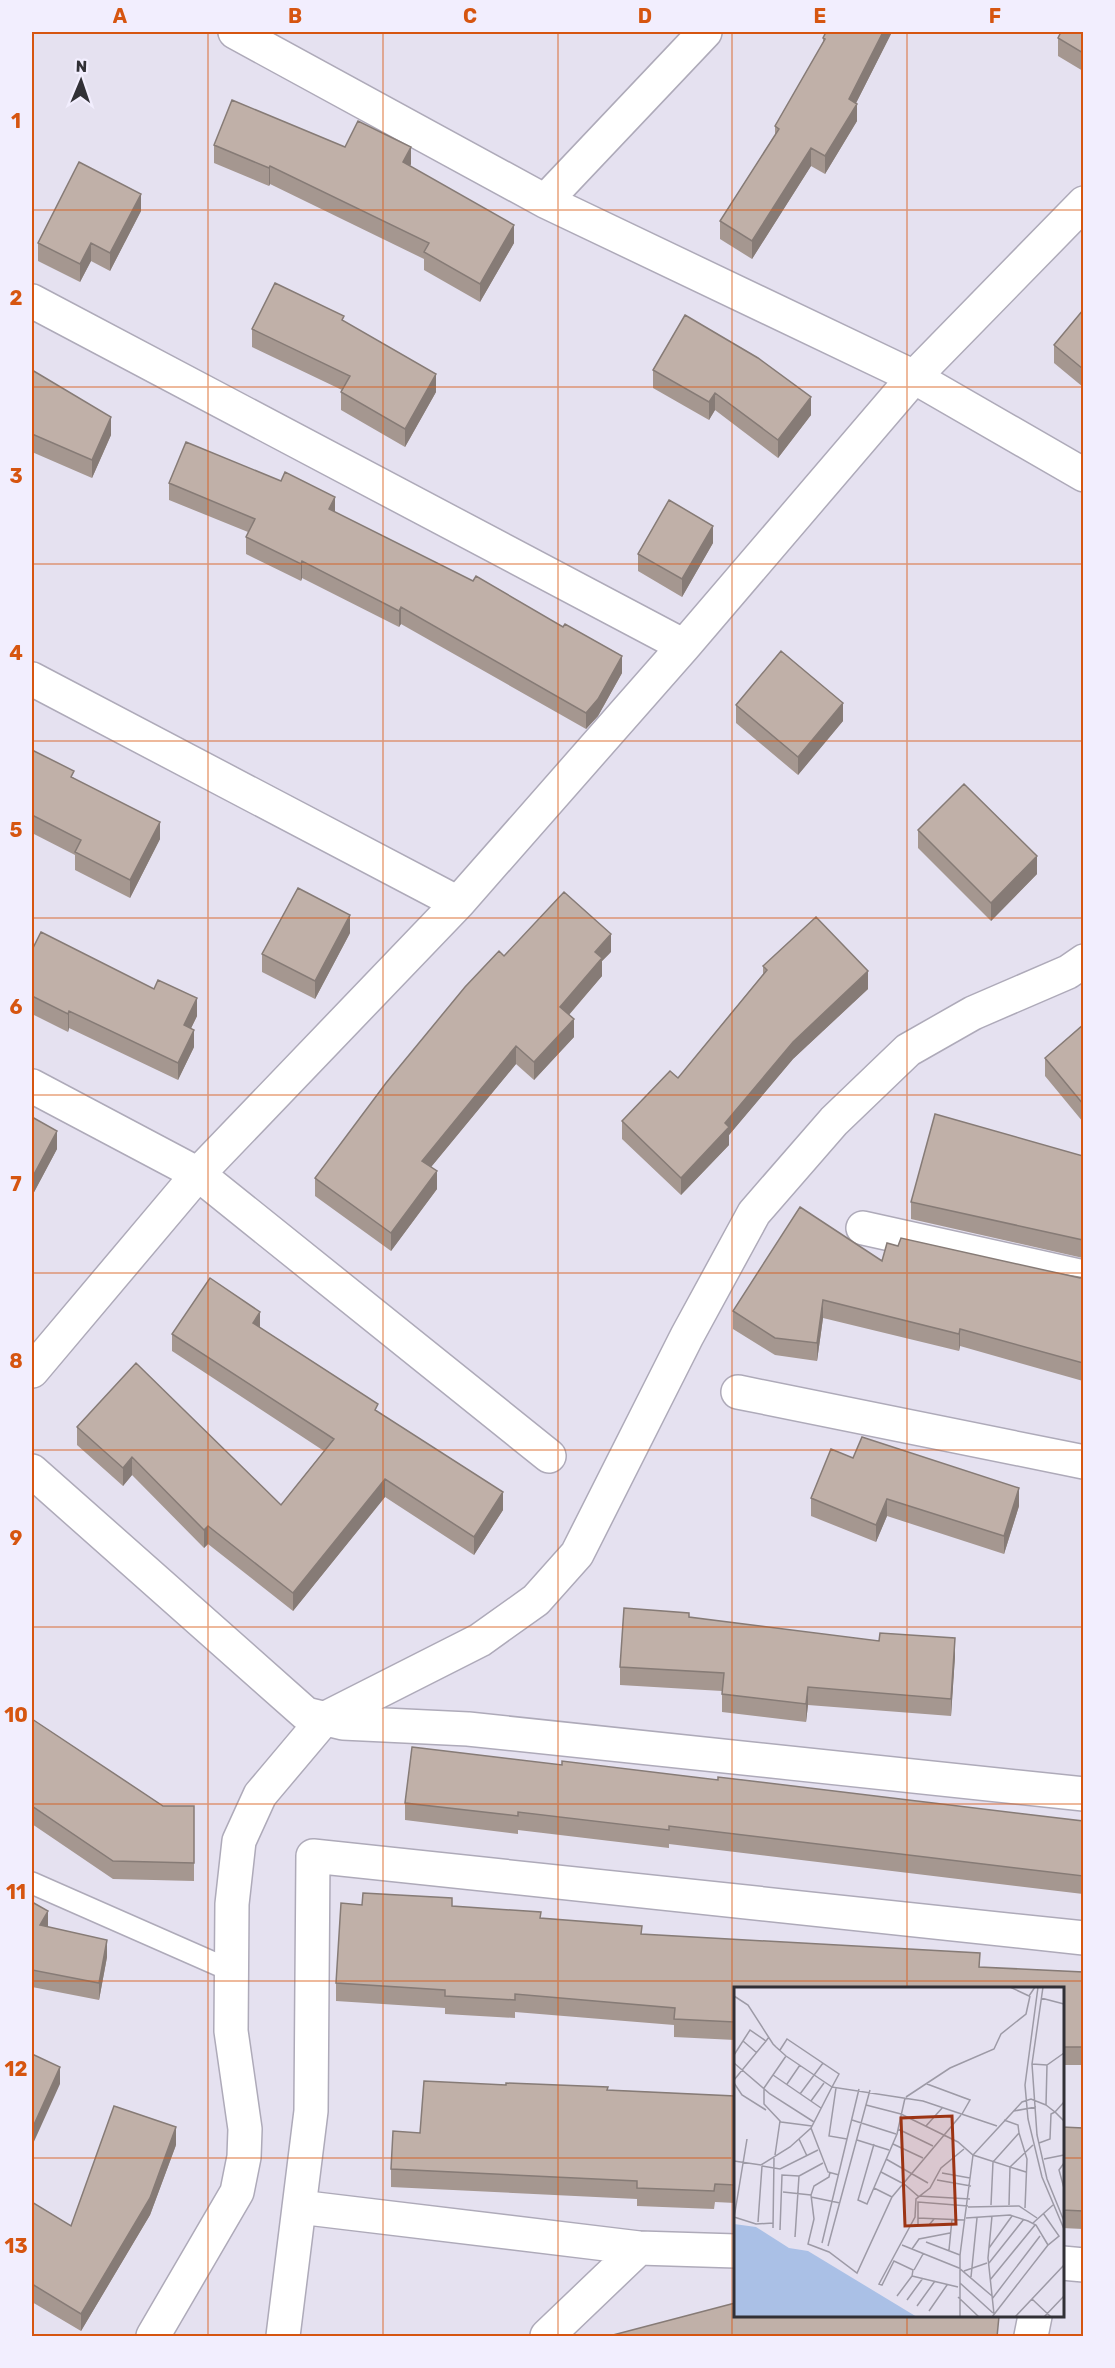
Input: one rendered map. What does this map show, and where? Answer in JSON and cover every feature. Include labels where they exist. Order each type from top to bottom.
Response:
[{"type":"street","points":[[235,32],[545,201],[914,377],[1083,475]]},
{"type":"street","points":[[545,201],[705,32]]},
{"type":"street","points":[[32,1371],[198,1174],[458,903],[684,646],[914,377],[1083,203]]},
{"type":"street","points":[[32,302],[684,646]]},
{"type":"street","points":[[32,679],[458,903]]},
{"type":"street","points":[[153,2337],[237,2192],[244,2157],[245,2129],[231,2031],[232,1904],[239,1841],[260,1795],[324,1719],[480,1640],[536,1600],[577,1554],[687,1336],[754,1213],[834,1121],[908,1050],[973,1012],[1068,972],[1083,961]]},
{"type":"street","points":[[32,1086],[198,1174],[549,1456]]},
{"type":"street","points":[[863,1228],[1083,1277]]},
{"type":"street","points":[[738,1392],[1083,1462]]},
{"type":"street","points":[[32,1472],[306,1714],[343,1723],[468,1729],[1083,1794]]},
{"type":"street","points":[[283,2337],[311,2111],[313,1856],[1083,1938]]},
{"type":"street","points":[[298,2207],[639,2248],[734,2251]]},
{"type":"street","points":[[547,2337],[639,2248]]},
{"type":"street","points":[[1064,2263],[1083,2265]]},
{"type":"street","points":[[1031,2337],[1035,2317]]},
{"type":"lane","points":[[32,1883],[232,1971]]},
{"type":"building","points":[[826,32],[883,32],[849,99],[857,104],[825,156],[811,148],[752,241],[720,221],[779,129],[775,126],[825,39],[823,38]]},
{"type":"building","points":[[1061,32],[1083,32],[1083,53],[1058,38]]},
{"type":"building","points":[[232,100],[345,147],[358,121],[411,147],[403,162],[514,225],[480,284],[424,252],[429,243],[270,166],[269,168],[214,145]]},
{"type":"building","points":[[79,162],[141,194],[110,253],[91,243],[80,264],[38,243]]},
{"type":"building","points":[[275,283],[344,316],[342,320],[436,374],[405,429],[341,392],[350,376],[252,329]]},
{"type":"building","points":[[1083,310],[1083,369],[1054,345]]},
{"type":"building","points":[[685,315],[758,358],[811,397],[778,440],[715,393],[709,402],[653,370]]},
{"type":"building","points":[[32,370],[111,417],[92,460],[32,434]]},
{"type":"building","points":[[186,442],[281,481],[285,472],[335,497],[329,509],[473,581],[476,576],[563,627],[565,624],[622,656],[598,699],[586,713],[401,607],[399,611],[302,561],[301,564],[246,537],[255,519],[169,483]]},
{"type":"building","points":[[669,500],[713,526],[682,579],[638,554]]},
{"type":"building","points":[[781,651],[843,703],[798,757],[736,705]]},
{"type":"building","points":[[32,750],[74,771],[71,777],[160,822],[130,880],[75,852],[81,840],[32,815]]},
{"type":"building","points":[[964,784],[1037,856],[991,903],[918,830]]},
{"type":"building","points":[[298,888],[350,915],[315,981],[262,954]]},
{"type":"building","points":[[564,892],[611,934],[595,952],[602,958],[560,1007],[574,1019],[534,1062],[516,1046],[422,1161],[437,1171],[391,1233],[315,1178],[386,1083],[465,987],[499,951],[504,956]]},
{"type":"building","points":[[816,917],[868,971],[793,1042],[725,1123],[729,1127],[681,1178],[622,1121],[670,1071],[678,1078],[767,970],[763,966]]},
{"type":"building","points":[[41,932],[154,989],[158,980],[197,998],[184,1025],[194,1030],[178,1063],[32,996],[32,950]]},
{"type":"building","points":[[1083,1025],[1083,1104],[1045,1058]]},
{"type":"building","points":[[935,1114],[1083,1156],[1083,1240],[911,1202]]},
{"type":"building","points":[[32,1117],[57,1131],[32,1178]]},
{"type":"building","points":[[800,1207],[882,1261],[887,1243],[898,1246],[901,1238],[1083,1277],[1083,1363],[960,1329],[959,1334],[823,1300],[817,1343],[775,1338],[733,1311]]},
{"type":"building","points":[[210,1278],[260,1312],[253,1323],[378,1404],[375,1410],[503,1492],[474,1537],[385,1479],[293,1593],[208,1526],[204,1530],[132,1457],[123,1468],[77,1427],[136,1363],[281,1505],[334,1439],[172,1334]]},
{"type":"building","points":[[862,1437],[1019,1488],[1004,1536],[887,1499],[876,1525],[811,1498],[831,1449],[853,1458]]},
{"type":"building","points":[[624,1608],[689,1613],[689,1617],[879,1641],[880,1633],[955,1638],[951,1699],[808,1687],[806,1704],[722,1694],[724,1673],[620,1667]]},
{"type":"building","points":[[32,1719],[163,1806],[194,1806],[194,1863],[113,1861],[32,1806]]},
{"type":"building","points":[[412,1747],[562,1765],[562,1761],[718,1780],[718,1777],[1083,1821],[1083,1876],[669,1826],[669,1830],[518,1812],[518,1816],[405,1803]]},
{"type":"building","points":[[363,1893],[452,1898],[452,1906],[541,1912],[540,1918],[642,1926],[641,1934],[980,1953],[979,1967],[1083,1972],[1083,2047],[1064,2047],[1064,1987],[734,1987],[734,2022],[674,2019],[675,2008],[515,1994],[515,2000],[445,1996],[445,1990],[336,1983],[341,1903],[362,1905]]},
{"type":"building","points":[[32,1902],[48,1911],[40,1925],[107,1940],[99,1983],[32,1970]]},
{"type":"building","points":[[32,2054],[60,2067],[32,2129]]},
{"type":"building","points":[[424,2081],[608,2087],[607,2090],[734,2096],[734,2185],[715,2184],[714,2191],[637,2188],[637,2181],[391,2169],[393,2131],[420,2133]]},
{"type":"building","points":[[114,2106],[176,2127],[150,2198],[81,2314],[32,2284],[32,2202],[71,2226]]},
{"type":"building","points":[[1064,2127],[1083,2128],[1083,2211],[1064,2210]]},
{"type":"building","points":[[734,2303],[734,2317],[999,2317],[997,2337],[614,2337],[613,2335]]}]
